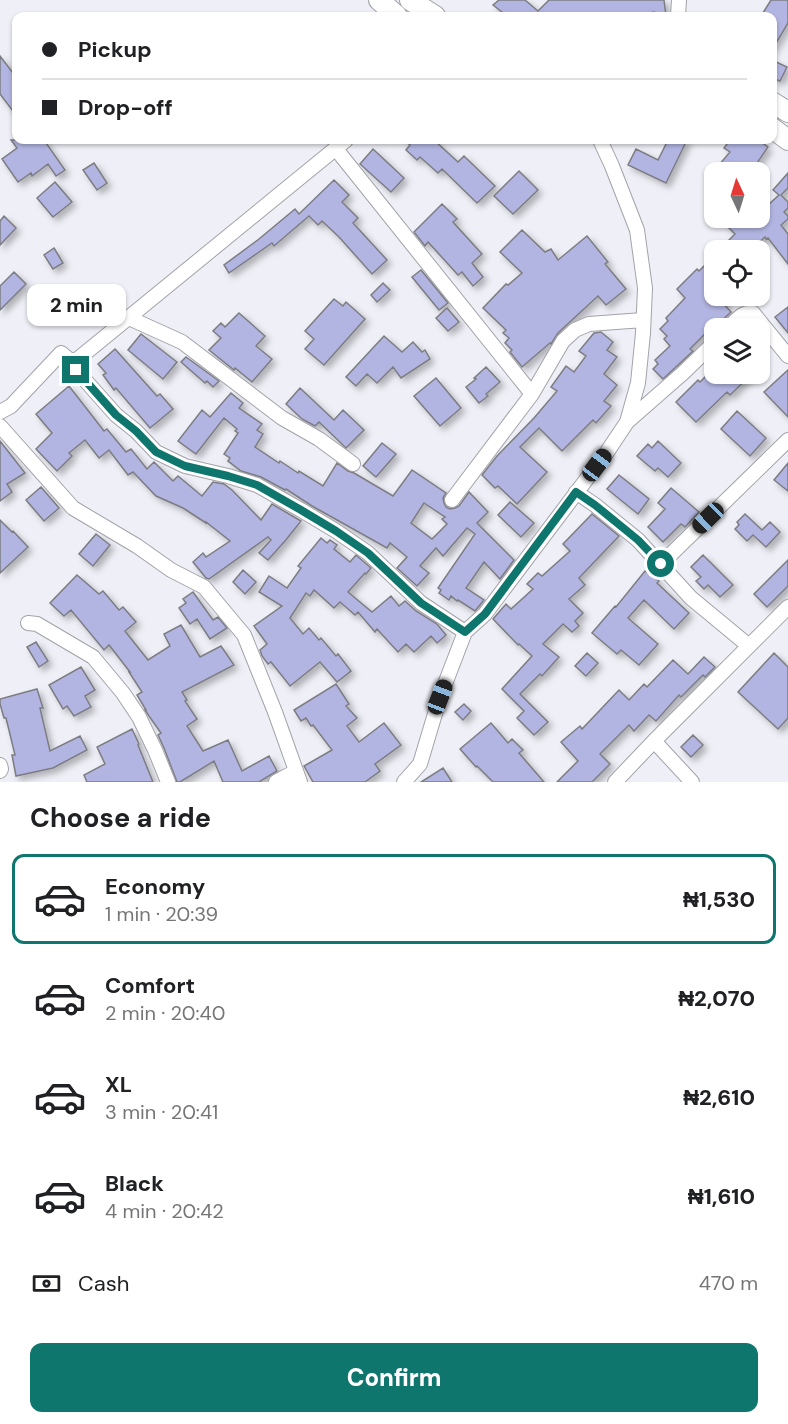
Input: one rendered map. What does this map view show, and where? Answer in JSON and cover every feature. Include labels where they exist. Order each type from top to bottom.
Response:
[{"type":"main road","points":[[379,0],[392,12]]},
{"type":"main road","points":[[410,0],[429,12]]},
{"type":"street","points":[[62,353],[73,363],[341,144],[532,394]]},
{"type":"street","points":[[602,144],[637,230],[645,288],[638,383],[627,422]]},
{"type":"street","points":[[739,318],[748,312],[753,313],[757,318]]},
{"type":"street","points":[[129,318],[182,342],[282,418],[319,439],[353,464]]},
{"type":"street","points":[[452,500],[532,394],[563,341],[575,330],[589,324],[643,320]]},
{"type":"street","points":[[770,334],[788,356]]},
{"type":"street","points":[[0,412],[11,406],[62,353]]},
{"type":"street","points":[[62,353],[116,415],[136,431],[156,452],[185,466],[257,485],[301,510],[368,553],[421,603],[465,632]]},
{"type":"street","points":[[404,782],[420,764],[440,697],[465,632],[485,614],[627,422],[704,353]]},
{"type":"street","points":[[0,426],[73,508],[138,546],[171,570],[204,587],[244,635],[298,776],[276,782]]},
{"type":"street","points":[[661,564],[788,440]]},
{"type":"street","points":[[576,492],[638,540],[691,598],[749,646]]},
{"type":"street","points":[[615,782],[788,607]]},
{"type":"street","points":[[28,623],[37,624],[93,657],[123,693],[139,717],[168,782]]},
{"type":"street","points":[[654,741],[692,782]]},
{"type":"street","points":[[0,765],[0,771]]},
{"type":"building","points":[[499,0],[525,0],[538,11],[549,0],[664,0],[666,12],[502,12],[493,5]]},
{"type":"building","points":[[771,0],[788,0],[788,23],[777,42],[777,12],[764,12]]},
{"type":"building","points":[[0,56],[12,72],[12,110],[0,94]]},
{"type":"building","points":[[777,62],[787,67],[780,81],[777,80]]},
{"type":"building","points":[[14,144],[47,144],[65,170],[56,176],[48,164],[32,176],[31,173],[18,182],[2,159],[17,148]]},
{"type":"building","points":[[438,144],[458,162],[464,156],[495,186],[477,203],[442,169],[438,173],[420,157],[417,160],[406,150],[410,145]]},
{"type":"building","points":[[666,144],[685,144],[666,183],[628,165],[636,149],[658,160]]},
{"type":"building","points":[[727,144],[764,144],[768,147],[758,162],[722,162],[730,152],[724,148]]},
{"type":"building","points":[[373,149],[404,178],[391,192],[360,164]]},
{"type":"building","points":[[94,163],[107,183],[97,190],[83,170]]},
{"type":"building","points":[[519,171],[538,190],[513,214],[494,196]]},
{"type":"building","points":[[788,173],[788,188],[781,195],[788,202],[788,208],[784,212],[788,219],[781,225],[788,234],[788,264],[768,238],[729,240],[735,234],[729,228],[770,228],[770,203],[779,195],[773,190]]},
{"type":"building","points":[[334,180],[349,195],[342,202],[358,218],[353,223],[387,260],[372,274],[322,221],[318,225],[309,216],[274,246],[272,243],[229,273],[224,265],[295,209],[299,214]]},
{"type":"building","points":[[55,182],[72,202],[53,217],[37,198]]},
{"type":"building","points":[[442,204],[457,219],[453,222],[482,254],[472,263],[483,277],[473,286],[462,272],[458,275],[428,242],[425,246],[414,232]]},
{"type":"building","points":[[4,216],[16,228],[0,245],[0,221]]},
{"type":"building","points":[[522,230],[545,252],[551,249],[558,260],[587,236],[608,262],[605,264],[626,289],[606,305],[598,296],[558,333],[551,344],[522,367],[505,343],[509,338],[503,333],[506,330],[483,308],[506,284],[508,285],[522,273],[500,252]]},
{"type":"building","points":[[54,248],[63,263],[53,269],[44,255]]},
{"type":"building","points":[[704,266],[704,306],[726,306],[731,312],[725,318],[704,318],[704,335],[690,349],[693,351],[663,379],[653,369],[658,364],[655,360],[670,346],[664,339],[667,336],[660,329],[668,321],[666,318],[685,298],[677,289],[697,269],[699,271]]},
{"type":"building","points":[[421,270],[448,303],[439,310],[412,277]]},
{"type":"building","points":[[14,272],[26,284],[0,310],[0,286]]},
{"type":"building","points":[[383,283],[390,290],[377,302],[371,295]]},
{"type":"building","points":[[334,299],[343,306],[346,302],[365,319],[324,365],[305,349],[314,339],[305,331]]},
{"type":"building","points":[[788,307],[788,333],[775,317]]},
{"type":"building","points":[[447,308],[459,322],[448,331],[436,318]]},
{"type":"building","points":[[239,313],[265,336],[256,346],[272,359],[252,382],[209,350],[221,338],[213,331],[221,323],[225,327]]},
{"type":"building","points":[[601,332],[613,342],[607,350],[617,357],[604,374],[617,385],[604,401],[611,406],[596,423],[593,420],[562,451],[539,428],[520,447],[547,472],[517,504],[482,475],[557,391],[551,387],[566,366],[574,372],[586,356],[579,351],[594,333]]},
{"type":"building","points":[[141,334],[177,362],[163,379],[128,350]]},
{"type":"building","points":[[384,336],[402,352],[413,342],[422,352],[425,350],[430,359],[401,378],[393,367],[377,383],[367,374],[356,386],[346,377]]},
{"type":"building","points":[[115,349],[157,396],[160,394],[173,409],[150,428],[116,388],[114,390],[103,375],[106,373],[98,364]]},
{"type":"building","points":[[186,357],[219,381],[213,387],[207,381],[205,383],[181,362]]},
{"type":"building","points":[[486,367],[500,382],[479,403],[466,387]]},
{"type":"building","points":[[788,370],[788,417],[764,392]]},
{"type":"building","points":[[436,378],[461,408],[440,426],[414,396]]},
{"type":"building","points":[[704,378],[704,384],[742,384],[730,395],[727,392],[696,422],[676,402],[698,380],[700,382]]},
{"type":"building","points":[[69,386],[104,431],[107,429],[126,452],[131,449],[147,469],[154,462],[173,481],[178,476],[202,496],[213,482],[224,484],[261,520],[272,504],[301,521],[268,560],[259,553],[271,540],[268,537],[209,579],[206,578],[193,562],[203,553],[206,557],[230,541],[206,522],[183,508],[156,496],[133,472],[128,475],[109,450],[99,458],[85,440],[69,453],[72,456],[57,471],[36,449],[52,433],[36,414]]},
{"type":"building","points":[[300,388],[334,420],[343,410],[364,430],[346,448],[319,422],[315,426],[302,419],[286,404]]},
{"type":"building","points":[[231,393],[243,403],[239,408],[262,424],[257,430],[263,434],[255,447],[279,463],[280,461],[323,486],[337,463],[393,496],[412,470],[446,493],[443,498],[444,503],[450,509],[459,506],[469,492],[488,512],[477,523],[514,560],[500,579],[484,562],[466,588],[484,600],[475,611],[451,596],[449,600],[439,593],[441,590],[438,588],[475,534],[467,528],[443,556],[436,548],[420,566],[429,573],[417,586],[397,568],[407,557],[390,543],[387,548],[286,489],[261,477],[241,471],[228,461],[230,458],[224,454],[238,433],[235,431],[237,429],[224,418],[196,454],[178,441],[202,410],[210,417]],"holes":[[[424,503],[445,517],[442,519],[447,524],[432,539],[411,523]]]},
{"type":"building","points":[[737,411],[766,438],[750,456],[721,429]]},
{"type":"building","points":[[0,441],[25,473],[7,484],[12,492],[0,501]]},
{"type":"building","points":[[658,441],[681,463],[668,477],[658,468],[655,471],[637,456],[648,444],[652,448]]},
{"type":"building","points":[[382,443],[396,454],[376,477],[363,466]]},
{"type":"building","points":[[788,463],[788,491],[774,480]]},
{"type":"building","points":[[619,475],[649,499],[638,514],[607,489]]},
{"type":"building","points":[[41,487],[59,508],[44,521],[26,500]]},
{"type":"building","points":[[671,488],[699,512],[685,527],[681,524],[663,542],[648,527],[665,509],[658,503]]},
{"type":"building","points":[[510,502],[534,523],[521,537],[498,515]]},
{"type":"building","points":[[592,514],[619,536],[579,578],[585,585],[569,599],[583,613],[575,621],[579,626],[572,632],[563,624],[543,644],[559,657],[542,676],[540,674],[520,694],[548,722],[534,735],[517,718],[524,711],[502,689],[532,656],[493,619],[506,604],[511,609],[533,589],[527,584],[538,573],[542,576],[570,551],[563,544]]},
{"type":"building","points":[[745,514],[762,530],[770,522],[780,532],[766,547],[753,535],[747,541],[735,529],[739,525],[737,522]]},
{"type":"building","points":[[0,520],[28,547],[0,573]]},
{"type":"building","points":[[96,534],[110,545],[93,566],[79,554]]},
{"type":"building","points":[[321,538],[327,543],[330,540],[337,545],[334,549],[350,562],[356,555],[371,568],[348,592],[372,612],[391,596],[399,606],[405,601],[437,624],[446,635],[437,643],[431,636],[414,652],[406,644],[398,652],[377,629],[375,632],[358,612],[355,615],[340,602],[334,608],[314,590],[310,596],[306,593],[290,618],[303,634],[309,628],[319,640],[321,638],[336,656],[338,654],[351,671],[337,682],[320,662],[290,686],[271,662],[268,664],[262,656],[260,650],[267,644],[254,626],[282,606],[259,592],[269,576],[287,588],[301,568],[298,566]]},
{"type":"building","points":[[703,555],[733,585],[720,597],[708,585],[704,589],[696,581],[701,577],[691,567]]},
{"type":"building","points":[[788,560],[788,586],[767,607],[754,594]]},
{"type":"building","points":[[243,570],[256,582],[245,594],[233,582]]},
{"type":"building","points":[[645,571],[659,581],[657,583],[689,613],[674,629],[644,600],[628,618],[658,644],[639,665],[621,650],[617,654],[592,633]]},
{"type":"building","points":[[77,575],[99,594],[103,591],[119,610],[123,607],[136,622],[125,631],[148,660],[170,646],[164,634],[181,625],[200,657],[221,646],[234,665],[182,692],[197,719],[187,726],[203,751],[228,740],[242,771],[269,756],[277,771],[259,782],[223,782],[214,761],[177,782],[158,735],[161,733],[137,695],[142,692],[130,672],[109,645],[104,650],[71,610],[64,616],[50,603]]},
{"type":"building","points":[[193,592],[213,620],[218,617],[227,628],[210,639],[197,619],[190,624],[179,608],[186,603],[183,599]]},
{"type":"building","points":[[36,642],[48,661],[39,667],[27,647]]},
{"type":"building","points":[[587,653],[598,663],[586,676],[575,666]]},
{"type":"building","points":[[774,653],[788,667],[788,718],[778,729],[738,692]]},
{"type":"building","points":[[704,657],[715,667],[705,677],[703,675],[681,697],[679,695],[656,721],[649,715],[634,731],[629,725],[600,754],[610,764],[592,782],[557,782],[578,761],[561,742],[580,726],[582,729],[619,690],[629,700],[644,684],[647,687],[673,660],[688,674]]},
{"type":"building","points":[[81,667],[95,690],[85,696],[91,707],[74,716],[67,706],[63,709],[49,685]]},
{"type":"building","points":[[336,684],[349,704],[346,706],[357,718],[347,726],[359,742],[384,723],[401,745],[375,764],[380,771],[365,782],[313,782],[304,766],[332,750],[313,725],[311,726],[306,718],[301,721],[294,710]]},
{"type":"building","points":[[37,689],[43,708],[40,708],[50,751],[80,736],[87,750],[53,768],[16,776],[12,755],[15,755],[0,699]]},
{"type":"building","points":[[464,704],[471,711],[463,720],[455,712]]},
{"type":"building","points":[[491,723],[508,743],[512,739],[523,750],[519,753],[544,782],[493,782],[476,767],[460,749]]},
{"type":"building","points":[[132,729],[153,782],[87,782],[84,775],[105,764],[97,747]]},
{"type":"building","points":[[693,735],[703,745],[691,757],[681,747]]},
{"type":"building","points":[[443,768],[452,782],[421,782]]},
{"type":"route","points":[[76,370],[116,415],[136,431],[156,452],[185,466],[257,485],[301,510],[368,553],[421,603],[465,632],[485,614],[576,492],[638,540],[661,564]]}]
